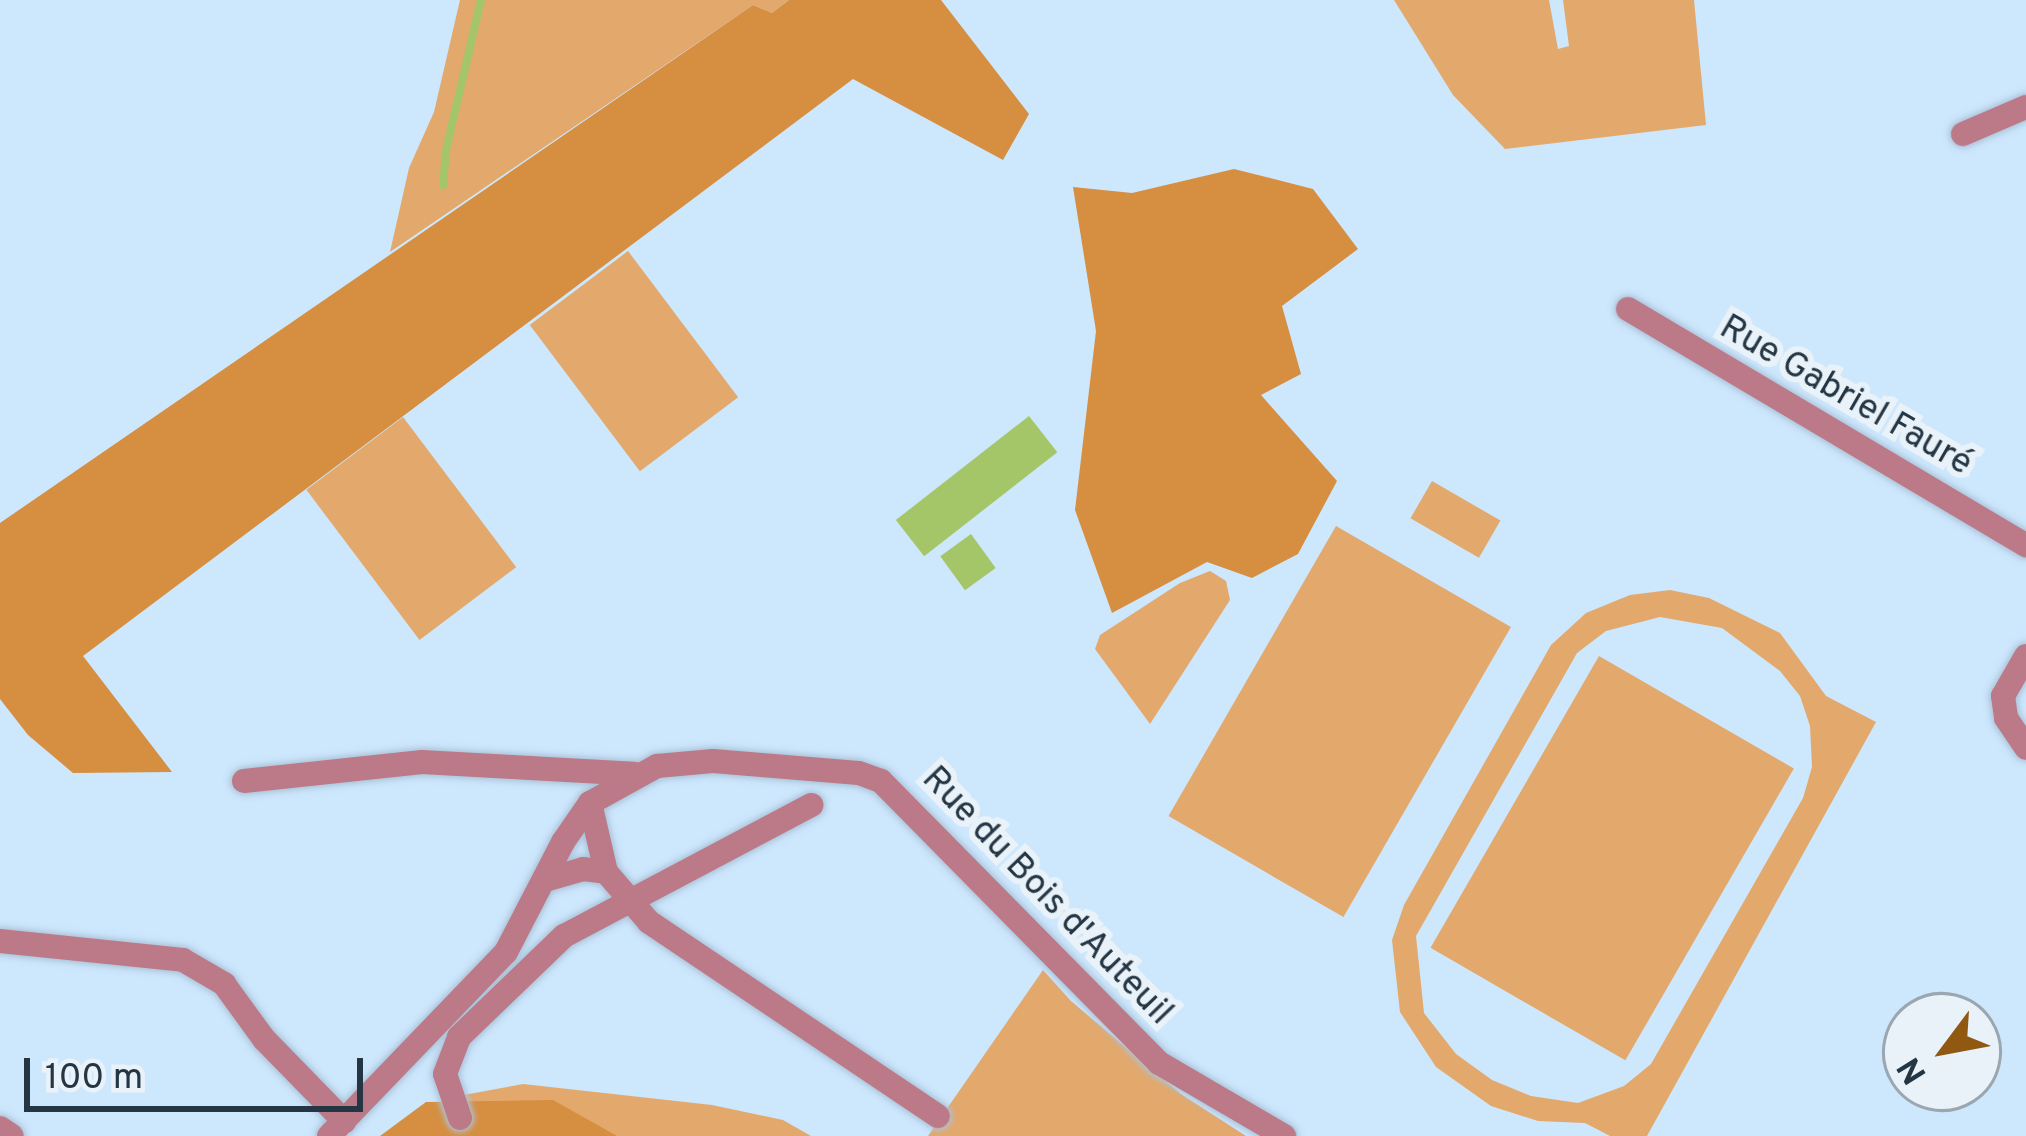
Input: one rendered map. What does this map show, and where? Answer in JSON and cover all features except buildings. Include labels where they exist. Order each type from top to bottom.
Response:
[{"type":"street","points":[[1963,134],[2026,107]]},
{"type":"street","name":"Rue Gabriel Fauré","points":[[1628,309],[2026,545]]},
{"type":"street","points":[[2026,656],[2003,696],[2006,718],[2026,748]]},
{"type":"street","name":"Rue du Bois d'Auteuil","points":[[634,774],[657,766],[713,761],[859,773],[881,781],[1159,1063],[1284,1136]]},
{"type":"street","points":[[244,781],[422,762],[634,774]]},
{"type":"street","points":[[0,940],[183,960],[224,984],[337,1128],[506,952],[590,803],[634,774]]},
{"type":"street","points":[[590,803],[606,872],[626,902],[938,1116]]},
{"type":"street","points":[[460,1118],[445,1073],[459,1036],[564,937],[811,805]]},
{"type":"street","points":[[545,880],[584,869],[606,872]]},
{"type":"street","points":[[0,1128],[12,1136]]},
{"type":"shaded area","points":[[460,0],[789,0],[772,13],[753,5],[390,252],[409,168],[434,112]]},
{"type":"shaded area","points":[[789,0],[941,0],[1029,114],[1003,160],[853,79],[83,656],[172,772],[73,773],[28,735],[0,699],[0,523],[753,5],[772,13]]},
{"type":"shaded area","points":[[1394,0],[1549,0],[1558,49],[1569,46],[1563,0],[1694,0],[1706,125],[1505,149],[1453,95]]},
{"type":"shaded area","points":[[1234,169],[1313,189],[1358,249],[1282,306],[1301,374],[1261,395],[1337,481],[1298,554],[1252,578],[1207,562],[1112,613],[1075,510],[1096,331],[1073,187],[1132,193]]},
{"type":"shaded area","points":[[628,251],[738,397],[640,471],[530,325]]},
{"type":"shaded area","points":[[1029,416],[1057,452],[924,556],[896,520]]},
{"type":"shaded area","points":[[403,417],[516,567],[420,640],[306,490]]},
{"type":"shaded area","points":[[1432,481],[1500,520],[1479,558],[1410,518]]},
{"type":"shaded area","points":[[1336,526],[1511,627],[1343,917],[1168,816]]},
{"type":"shaded area","points":[[971,534],[996,568],[965,590],[940,556]]},
{"type":"shaded area","points":[[1210,571],[1226,581],[1230,600],[1150,724],[1095,649],[1100,635],[1180,583]]},
{"type":"shaded area","points":[[1670,590],[1709,598],[1780,633],[1826,696],[1876,722],[1647,1136],[1610,1136],[1585,1123],[1538,1121],[1491,1106],[1436,1067],[1400,1012],[1392,940],[1404,905],[1551,645],[1586,613],[1630,595]],"holes":[[[1660,617],[1722,628],[1780,671],[1800,696],[1810,726],[1812,767],[1803,798],[1651,1064],[1624,1086],[1578,1103],[1531,1096],[1492,1080],[1456,1054],[1424,1013],[1416,936],[1577,653],[1606,631]]]},
{"type":"shaded area","points":[[1599,656],[1794,768],[1625,1060],[1430,948]]},
{"type":"shaded area","points":[[1043,970],[1071,1001],[1181,1094],[1246,1136],[928,1136]]},
{"type":"shaded area","points":[[523,1084],[712,1105],[783,1120],[811,1136],[402,1136],[458,1096]]},
{"type":"shaded area","points":[[553,1100],[617,1136],[380,1136],[426,1102]]},
{"type":"waterway","points":[[443,185],[446,150],[481,0]]}]
